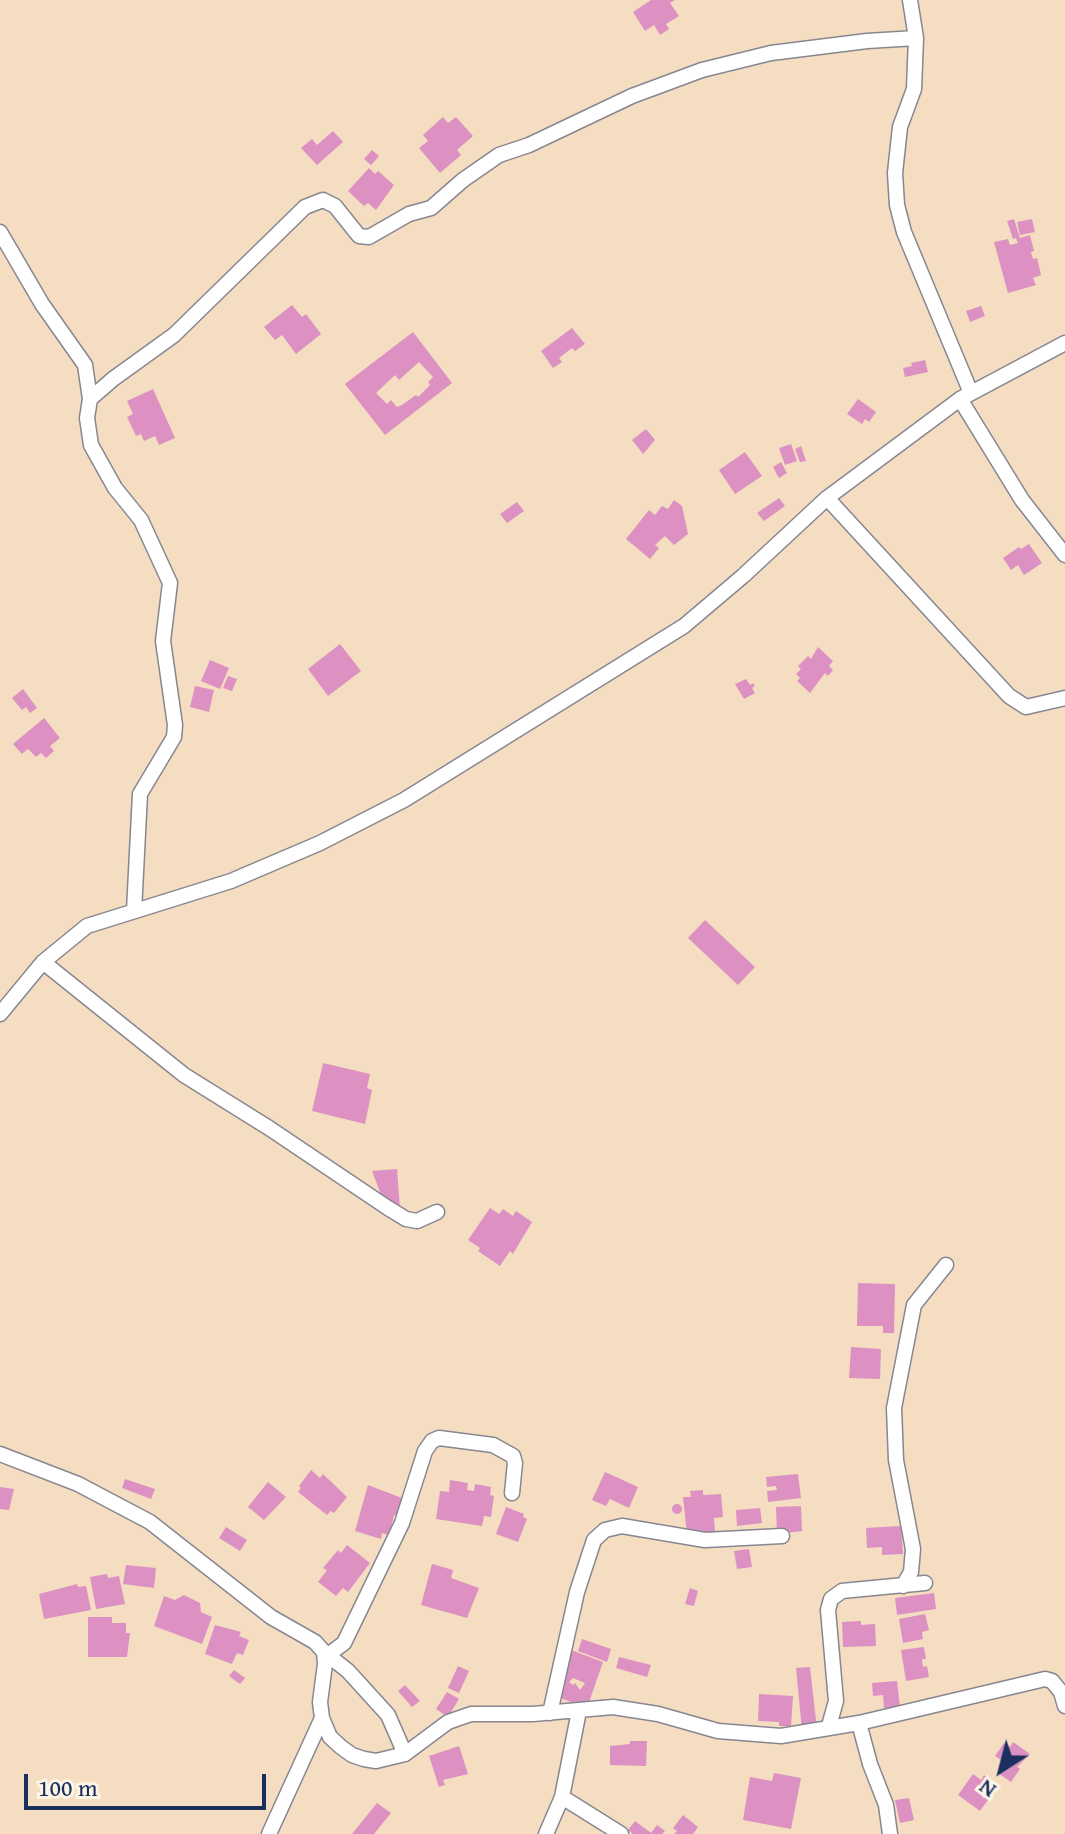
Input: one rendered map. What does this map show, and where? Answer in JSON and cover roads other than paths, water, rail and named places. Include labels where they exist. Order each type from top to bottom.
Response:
[{"type":"street","points":[[910,0],[916,38],[914,89],[900,127],[895,173],[897,205],[904,232],[966,396],[1022,500],[1065,555]]},
{"type":"street","points":[[90,399],[174,335],[305,207],[323,200],[335,206],[359,236],[369,237],[409,214],[431,208],[463,180],[499,155],[529,145],[632,96],[702,70],[771,53],[916,38]]},
{"type":"street","points":[[0,232],[42,304],[85,365],[90,399],[87,418],[91,445],[115,488],[141,520],[170,583],[163,641],[174,737],[140,794],[134,911]]},
{"type":"street","points":[[0,1014],[43,962],[87,926],[231,881],[320,843],[404,800],[684,626],[827,498],[966,396],[1065,343]]},
{"type":"street","points":[[827,498],[1009,696],[1026,707],[1065,698]]},
{"type":"street","points":[[43,962],[184,1075],[388,1208],[406,1219],[417,1221],[437,1212]]},
{"type":"street","points":[[903,1586],[911,1572],[913,1549],[896,1460],[894,1408],[914,1305],[946,1265]]},
{"type":"street","points":[[326,1653],[344,1643],[402,1523],[425,1451],[432,1441],[439,1438],[493,1445],[513,1456],[512,1493]]},
{"type":"street","points":[[0,1454],[78,1484],[150,1522],[271,1617],[315,1642],[348,1671],[388,1715],[405,1754]]},
{"type":"street","points":[[550,1713],[577,1592],[594,1540],[605,1530],[622,1526],[705,1540],[782,1536]]},
{"type":"street","points":[[829,1726],[836,1701],[828,1610],[831,1599],[842,1591],[925,1583]]},
{"type":"street","points":[[326,1653],[320,1702],[322,1718],[330,1737],[352,1755],[376,1761],[405,1754],[448,1722],[471,1714],[550,1713],[613,1707],[658,1714],[718,1731],[781,1736],[859,1723],[1045,1679],[1052,1681],[1061,1692],[1065,1706]]},
{"type":"street","points":[[546,1834],[562,1797],[579,1711]]},
{"type":"street","points":[[269,1834],[322,1718]]},
{"type":"street","points":[[859,1723],[886,1805],[890,1834]]},
{"type":"street","points":[[562,1797],[621,1834]]}]
